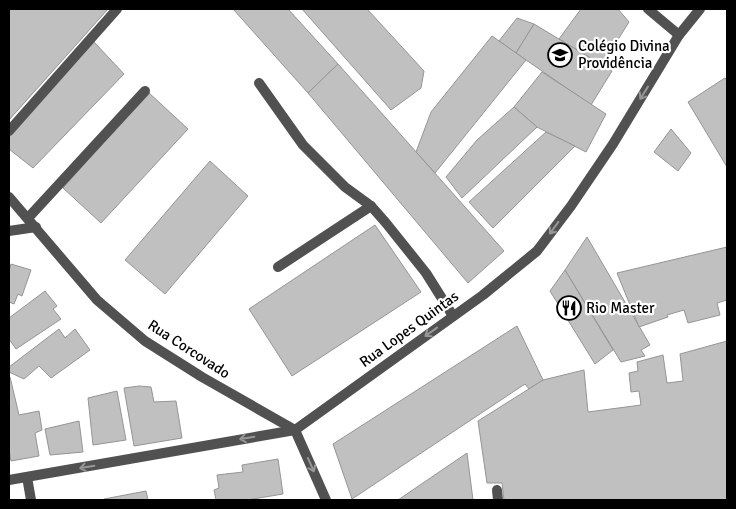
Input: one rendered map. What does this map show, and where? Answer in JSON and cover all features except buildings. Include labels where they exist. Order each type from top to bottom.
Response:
[{"type":"street","points":[[9,130],[117,9]]},
{"type":"street","points":[[648,9],[680,35]]},
{"type":"street","name":"Rua Lopes Quintas","points":[[9,480],[295,430],[483,295],[537,252],[613,144],[680,35],[700,9]]},
{"type":"street","points":[[259,83],[303,145],[345,187],[371,206],[426,272],[453,316]]},
{"type":"street","points":[[28,218],[145,91]]},
{"type":"street","name":"Rua Corcovado","points":[[9,196],[98,300],[146,341],[202,377],[295,430]]},
{"type":"street","points":[[278,267],[371,206]]},
{"type":"street","points":[[9,232],[36,227]]},
{"type":"street","points":[[295,430],[326,500]]},
{"type":"street","points":[[27,477],[31,500]]},
{"type":"place","name":"Colégio Divina Providência","points":[[560,55]]},
{"type":"place","name":"Rio Master","points":[[569,308]]}]
